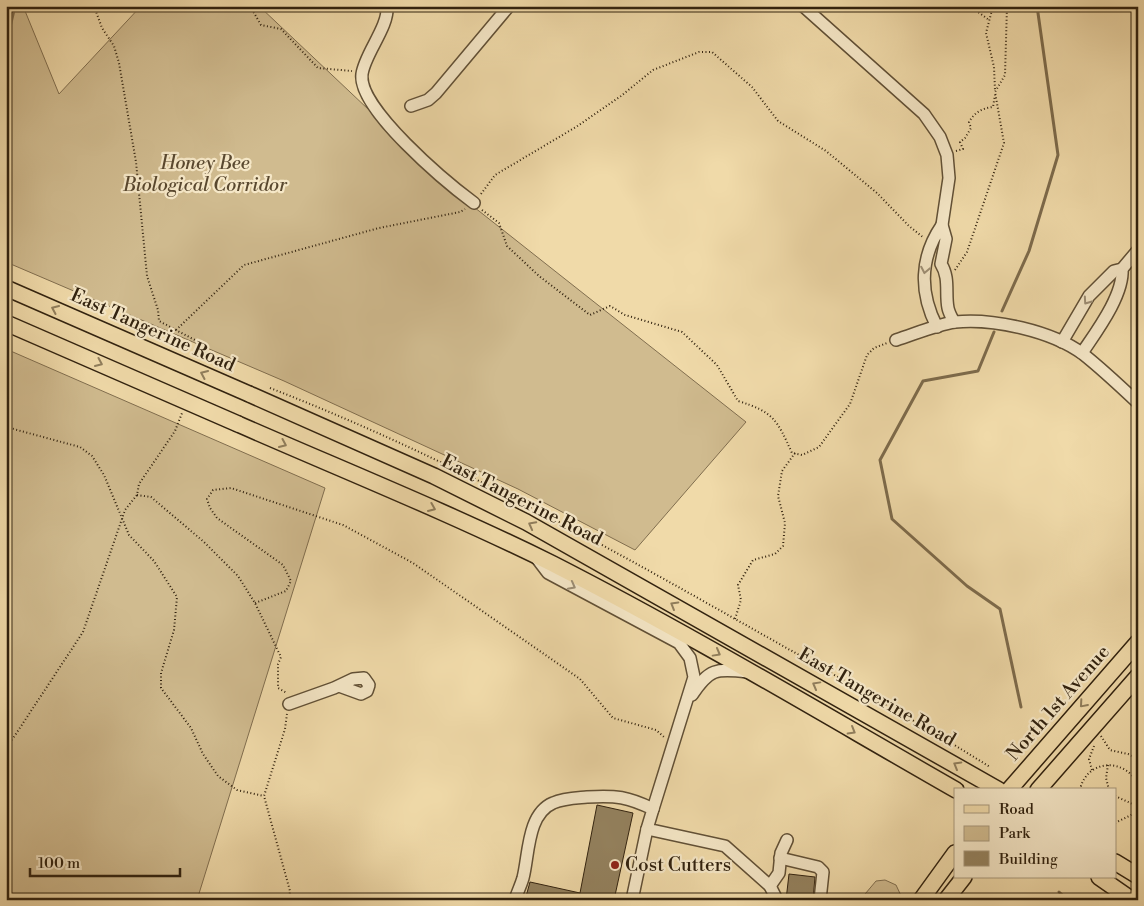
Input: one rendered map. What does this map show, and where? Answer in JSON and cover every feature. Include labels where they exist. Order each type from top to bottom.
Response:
[{"type":"main road","name":"East Tangerine Road","points":[[6,288],[434,476],[526,522],[995,788]]},
{"type":"main road","points":[[6,323],[535,556],[628,604],[954,789]]},
{"type":"main road","name":"North 1st Avenue","points":[[1011,788],[1138,642]]},
{"type":"main road","points":[[1040,788],[1138,676]]},
{"type":"main road","points":[[921,900],[954,854]]},
{"type":"main road","points":[[1116,863],[1138,876]]},
{"type":"main road","points":[[946,900],[963,878]]},
{"type":"main road","points":[[1100,878],[1132,900]]},
{"type":"street","points":[[387,6],[372,51],[362,72],[362,85],[367,99],[390,127],[454,188],[474,203]]},
{"type":"street","points":[[411,106],[428,100],[436,93],[509,6]]},
{"type":"street","points":[[803,6],[924,114],[932,123],[946,153],[949,178],[942,225],[932,244],[923,274],[930,312],[937,327]]},
{"type":"street","points":[[942,225],[946,240],[941,264],[946,275],[948,309],[954,322]]},
{"type":"street","points":[[1082,353],[1108,312],[1122,279],[1122,270],[1138,250]]},
{"type":"street","points":[[1062,342],[1089,296],[1114,271],[1122,270]]},
{"type":"street","points":[[896,340],[954,322],[1008,325],[1062,342],[1082,353],[1138,402]]},
{"type":"street","points":[[535,556],[548,573],[679,643],[690,658],[694,677],[647,829],[632,900]]},
{"type":"street","points":[[685,705],[704,677],[724,669],[751,673]]},
{"type":"street","points":[[289,704],[339,686]]},
{"type":"street","points":[[515,900],[523,879],[532,830],[541,812],[552,803],[568,799],[615,795],[632,799],[653,810]]},
{"type":"street","points":[[647,829],[725,846],[770,886],[777,900]]},
{"type":"street","points":[[770,886],[779,873],[780,858],[787,840]]},
{"type":"street","points":[[780,858],[818,867],[823,872],[820,900]]},
{"type":"path","points":[[95,9],[103,6]]},
{"type":"path","points":[[250,6],[261,26],[281,29],[318,68],[362,72]]},
{"type":"path","points":[[970,6],[989,20]]},
{"type":"path","points":[[946,153],[962,149],[960,142],[971,128],[969,122],[976,113],[994,105],[994,67],[986,33],[993,6]]},
{"type":"path","points":[[946,275],[959,267],[967,252],[1004,143],[995,92],[1006,75],[1007,6]]},
{"type":"path","points":[[176,330],[244,265],[379,228],[460,212],[474,203],[494,175],[576,127],[621,96],[652,70],[699,52],[712,52],[752,87],[778,121],[826,151],[877,193],[909,226],[932,244]]},
{"type":"path","points":[[474,203],[499,223],[508,246],[539,276],[590,315],[610,306],[625,315],[682,332],[717,365],[738,401],[759,408],[778,422],[795,453],[802,455],[819,447],[850,404],[867,355],[874,348],[896,340]]},
{"type":"path","points":[[6,427],[80,447],[92,456],[104,475],[129,535],[154,561],[177,597],[174,630],[161,673],[162,688],[191,728],[203,754],[218,776],[237,790],[264,796]]},
{"type":"path","points":[[736,619],[741,600],[738,585],[753,560],[775,554],[783,546],[785,523],[778,496],[782,470],[795,453]]},
{"type":"path","points":[[255,603],[286,590],[291,581],[283,565],[217,518],[210,508],[207,499],[213,490],[231,488],[343,525],[413,563],[580,679],[613,718],[656,730],[673,746]]},
{"type":"path","points":[[137,495],[151,498],[204,542],[238,576],[255,603],[281,657],[278,664],[278,688],[290,695],[289,704],[285,729],[264,796],[290,891],[290,900]]},
{"type":"path","points":[[1092,770],[1090,755],[1101,736],[1110,750],[1128,754],[1138,759]]},
{"type":"path","points":[[1108,764],[1106,778],[1108,788]]},
{"type":"path","points":[[1081,788],[1085,777],[1092,770],[1108,764],[1126,769],[1138,785]]},
{"type":"path","points":[[1116,796],[1137,805],[1127,818],[1116,823]]},
{"type":"green space","name":"Honey Bee Biological Corridor","points":[[6,6],[23,6],[59,94],[141,6],[259,6],[460,196],[746,422],[635,550],[518,489],[284,381],[6,262]]},
{"type":"green space","points":[[6,349],[325,488],[197,900],[6,900]]},
{"type":"green space","points":[[885,880],[896,885],[903,900],[860,900],[876,881]]},
{"type":"building","points":[[597,805],[633,813],[614,900],[525,900],[530,882],[580,893]]},
{"type":"building","points":[[789,874],[815,877],[813,900],[786,900]]},
{"type":"waterway","points":[[6,44],[15,6]]},
{"type":"waterway","points":[[1002,311],[1029,251],[1058,155],[1037,6]]},
{"type":"waterway","points":[[994,332],[978,371],[923,381],[880,460],[892,519],[967,586],[1000,609],[1021,707]]},
{"type":"waterway","points":[[1059,892],[1068,900]]},
{"type":"place","name":"Cost Cutters","points":[[615,865]]}]
